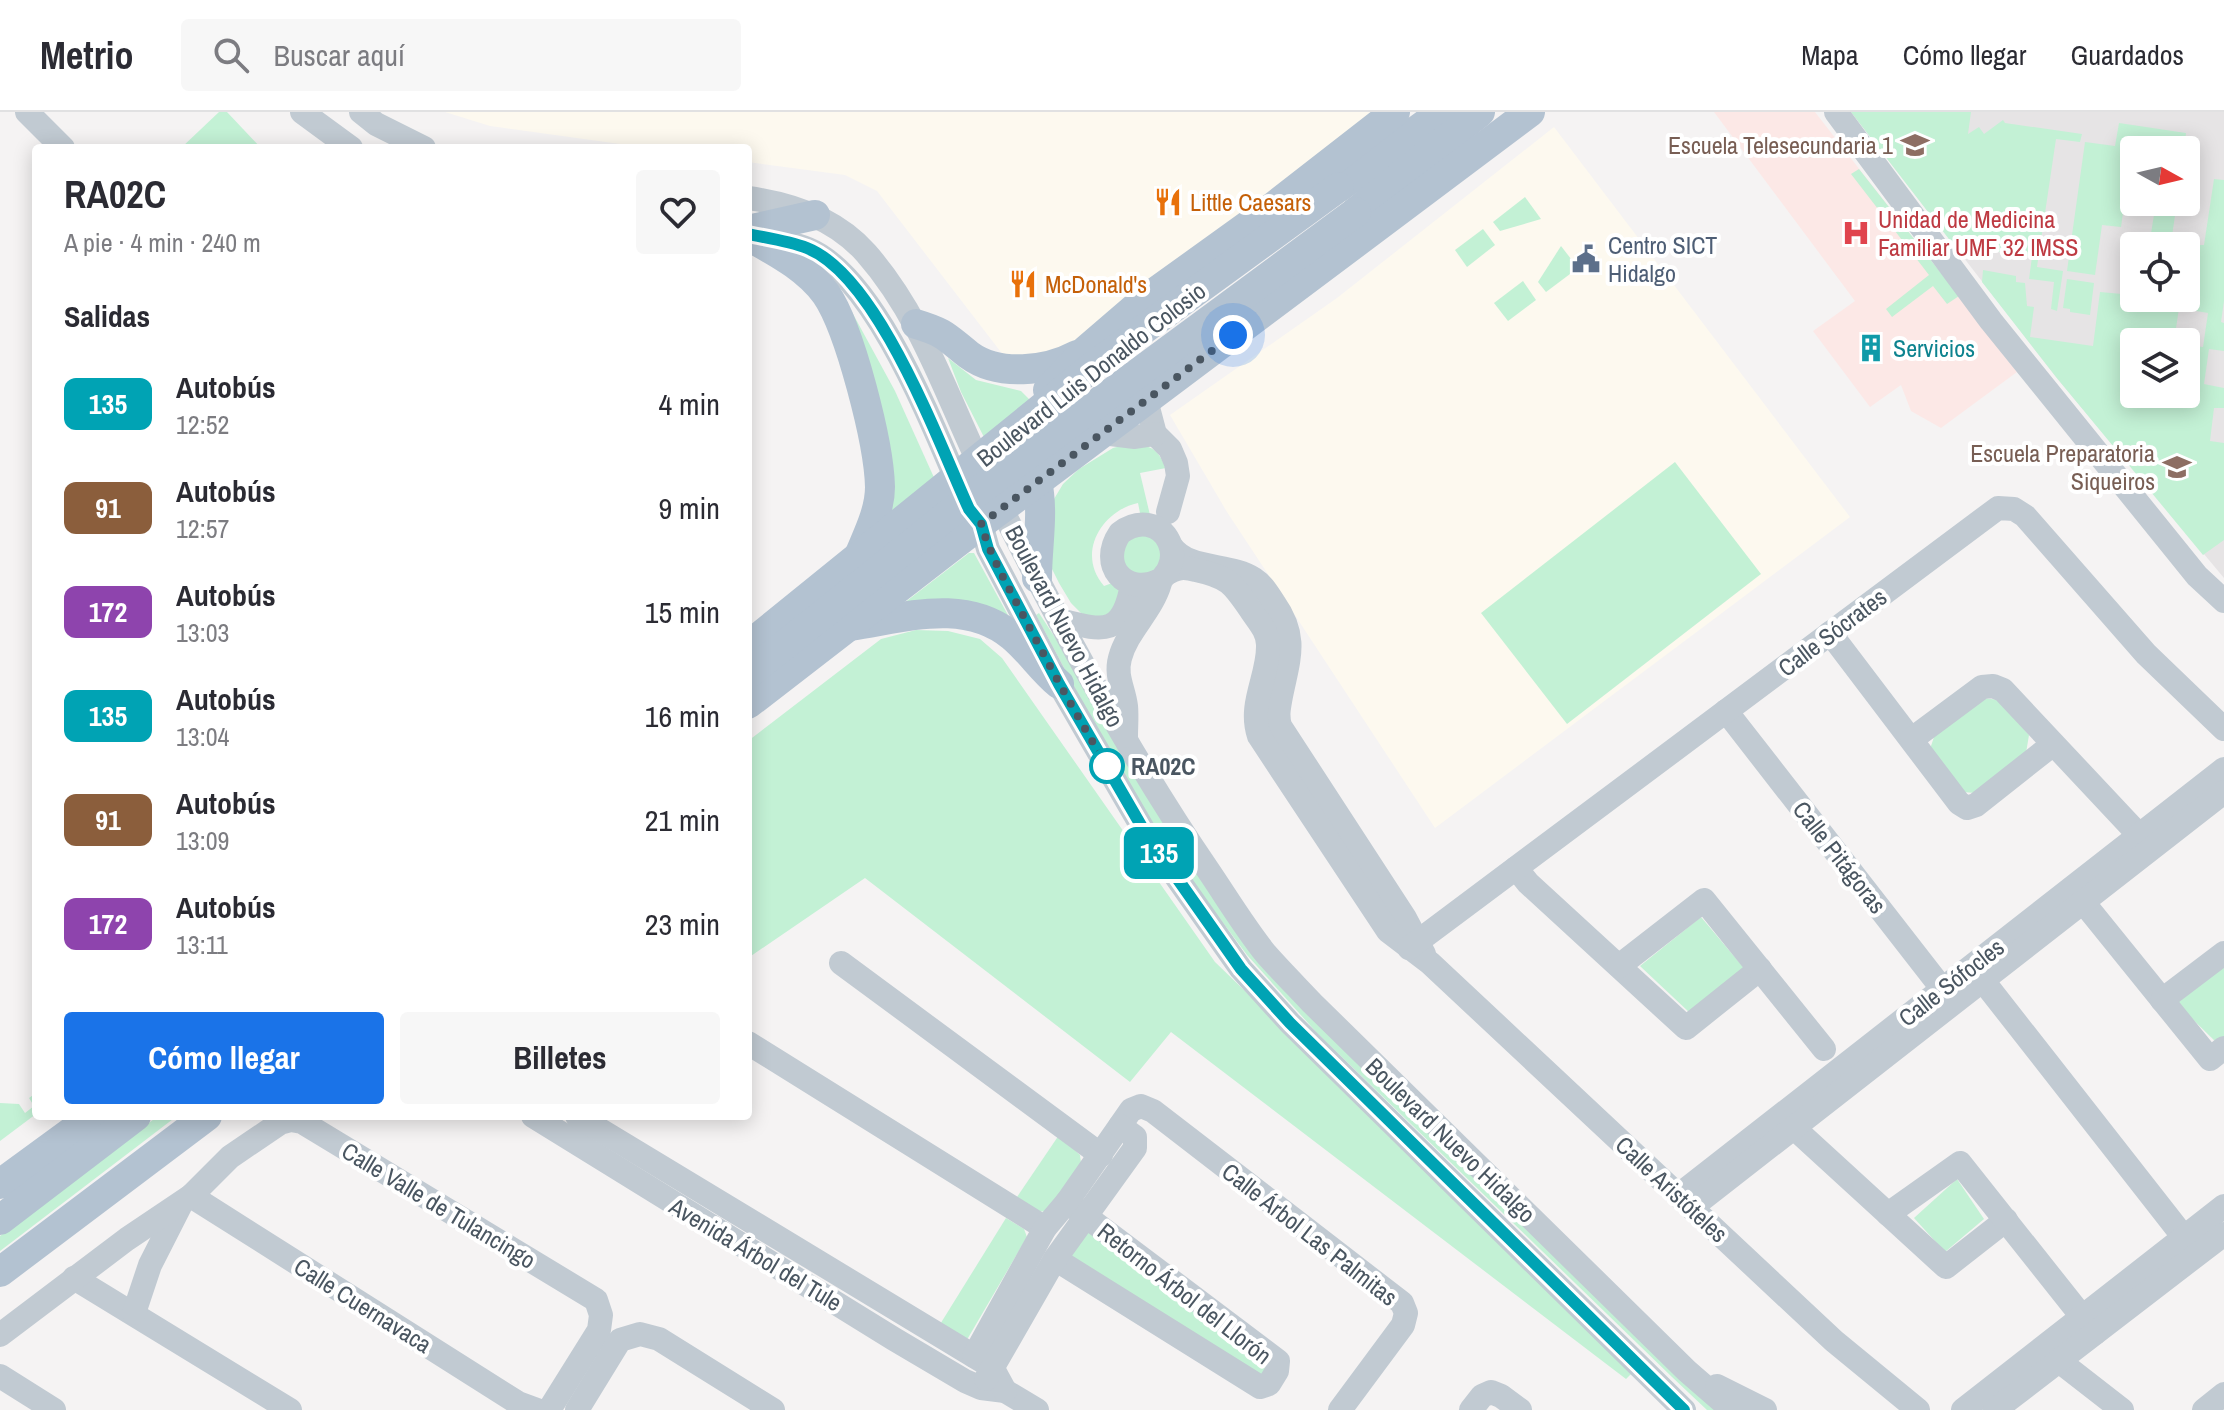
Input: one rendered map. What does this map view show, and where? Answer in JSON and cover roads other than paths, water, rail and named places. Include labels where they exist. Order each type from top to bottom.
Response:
[{"type":"main road","points":[[1339,187],[1398,112]]},
{"type":"main road","name":"Boulevard Luis Donaldo Colosio","points":[[752,635],[849,564],[966,470],[1086,350],[1143,301],[1398,112]]},
{"type":"main road","name":"Boulevard Luis Donaldo Colosio","points":[[752,643],[1096,364],[1339,187],[1448,123],[1480,112]]},
{"type":"main road","points":[[752,701],[858,619],[986,508],[1037,481],[1530,112]]},
{"type":"main road","name":"Boulevard Luis Donaldo Colosio","points":[[752,671],[961,504],[1356,212],[1398,178],[1448,123]]},
{"type":"main road","points":[[1398,178],[1479,151]]},
{"type":"main road","points":[[752,232],[815,215]]},
{"type":"main road","points":[[752,236],[805,272],[824,292],[839,317],[870,424],[880,488],[876,516],[849,564],[869,564],[880,572],[884,580],[883,591],[858,619]]},
{"type":"main road","points":[[916,324],[940,331],[971,356],[988,364],[1011,368],[1036,369],[1061,363],[1086,350]]},
{"type":"main road","points":[[1037,481],[1042,504],[1037,578]]},
{"type":"main road","points":[[858,619],[945,612],[979,616],[1010,634],[1059,684]]},
{"type":"main road","points":[[0,1166],[61,1120]]},
{"type":"main road","points":[[0,1184],[88,1120]]},
{"type":"main road","points":[[0,1220],[131,1120]]},
{"type":"main road","points":[[0,1272],[202,1120]]},
{"type":"street","points":[[27,112],[59,144]]},
{"type":"street","points":[[308,117],[329,119],[338,112]]},
{"type":"street","points":[[1836,112],[1991,321],[2197,576],[2224,601]]},
{"type":"street","points":[[370,116],[417,144]]},
{"type":"street","points":[[308,117],[345,144]]},
{"type":"street","points":[[884,580],[896,564],[986,508],[1130,362],[1448,123]]},
{"type":"street","name":"Boulevard Nuevo Hidalgo","points":[[752,198],[783,202],[815,215],[863,250],[889,282],[916,324],[966,470]]},
{"type":"street","name":"Boulevard Nuevo Hidalgo","points":[[752,234],[809,249],[848,277],[890,337],[986,508],[1037,578],[1172,817],[1265,952],[1312,1003],[1687,1371],[1732,1410]]},
{"type":"street","points":[[1127,740],[1126,704],[1117,673],[1119,661],[1122,650],[1156,597],[1173,555],[1164,529],[1178,476],[1170,449],[1155,434],[1146,400]]},
{"type":"street","points":[[1102,433],[1135,437],[1155,434]]},
{"type":"street","name":"Boulevard Nuevo Hidalgo","points":[[986,508],[988,549],[1059,684],[1146,834],[1241,969],[1290,1023],[1684,1410]]},
{"type":"street","name":"Calle Sócrates","points":[[1413,945],[1998,508],[2014,509],[2025,516],[2146,654],[2224,729]]},
{"type":"street","points":[[1163,577],[1141,586],[1132,585],[1117,573],[1111,553],[1120,533],[1160,519],[1168,512]]},
{"type":"street","points":[[1139,524],[1159,530],[1169,541]]},
{"type":"street","name":"Calle Aristóteles","points":[[1169,541],[1182,558],[1233,570],[1261,583],[1284,616],[1291,645],[1278,712],[1280,726],[1405,918],[1413,945]]},
{"type":"street","name":"Calle Aristóteles","points":[[1163,577],[1180,567],[1219,575],[1239,593],[1264,630],[1268,651],[1255,712],[1259,736],[1388,931],[1413,945],[1834,1341],[1918,1410]]},
{"type":"street","points":[[1059,620],[1088,627],[1111,625],[1125,614],[1132,585]]},
{"type":"street","points":[[1830,633],[1959,803],[1967,808],[1976,805],[2052,745]]},
{"type":"street","points":[[1912,739],[1982,687],[1993,686],[2003,690],[2139,835]]},
{"type":"street","name":"Calle Pitágoras","points":[[1726,711],[1948,996]]},
{"type":"street","name":"Calle Sófocles","points":[[1686,1201],[1977,973],[2139,835],[2224,769]]},
{"type":"street","name":"Calle Sófocles","points":[[1977,973],[2083,902],[2224,792]]},
{"type":"street","points":[[1516,868],[1528,883],[1686,1028],[1760,969]]},
{"type":"street","points":[[1619,966],[1704,900],[1824,1049]]},
{"type":"street","points":[[2083,902],[2210,1059],[2224,1048]]},
{"type":"street","points":[[2162,1000],[2224,953]]},
{"type":"street","points":[[841,963],[1101,1155]]},
{"type":"street","points":[[1977,973],[2191,1246]]},
{"type":"street","name":"Calle Sófocles","points":[[1686,1201],[1794,1128],[1948,996]]},
{"type":"street","points":[[752,1045],[1045,1228]]},
{"type":"street","name":"Calle Árbol Las Palmitas","points":[[1120,1126],[1131,1110],[1141,1106],[1153,1111],[1402,1303],[1406,1313],[1403,1325],[1340,1410]]},
{"type":"street","name":"Calle Valle de Tulancingo","points":[[0,1335],[186,1199],[230,1157],[280,1123],[291,1120],[302,1122],[596,1300],[601,1315],[599,1330],[549,1410]]},
{"type":"street","name":"Avenida Árbol del Tule","points":[[571,1122],[894,1339],[988,1376],[1037,1410]]},
{"type":"street","points":[[988,1376],[1045,1228],[1076,1209],[1135,1148],[1135,1137],[1120,1126],[1101,1155],[1076,1209],[1055,1259],[1021,1294]]},
{"type":"street","points":[[1794,1128],[1946,1267],[2006,1220]]},
{"type":"street","points":[[1888,1214],[1960,1163],[2089,1325]]},
{"type":"street","points":[[134,1313],[150,1265],[186,1199]]},
{"type":"street","name":"Calle Cuernavaca","points":[[186,1199],[524,1408]]},
{"type":"street","points":[[1963,1410],[2089,1325],[2191,1246],[2224,1206]]},
{"type":"street","name":"Retorno Árbol del Llorón","points":[[1055,1259],[1260,1387],[1269,1384],[1277,1371],[1278,1361],[1076,1209]]},
{"type":"street","points":[[2191,1246],[2224,1234]]},
{"type":"street","points":[[74,1278],[290,1410]]},
{"type":"street","points":[[1995,1410],[2059,1361],[2089,1325]]},
{"type":"street","points":[[577,1410],[620,1340],[640,1334],[659,1339],[773,1410]]},
{"type":"street","points":[[2059,1361],[2122,1410]]},
{"type":"street","points":[[1687,1371],[1765,1410]]},
{"type":"street","points":[[0,1376],[54,1410]]},
{"type":"street","points":[[1471,1410],[1482,1396],[1491,1392],[1520,1410]]},
{"type":"street","points":[[2204,1410],[2224,1394]]},
{"type":"place","name":"Escuela Telesecundaria 1","points":[[1915,145]]},
{"type":"place","name":"Little Caesars","points":[[1168,202]]},
{"type":"place","name":"Unidad de Medicina Familiar UMF 32 IMSS","points":[[1856,233]]},
{"type":"place","name":"Centro SICT Hidalgo","points":[[1586,259]]},
{"type":"place","name":"McDonald's","points":[[1023,284]]},
{"type":"place","name":"Servicios","points":[[1871,348]]},
{"type":"place","name":"Escuela Preparatoria Siqueiros","points":[[2177,467]]},
{"type":"place","name":"RA02C","points":[[1107,766]]}]
